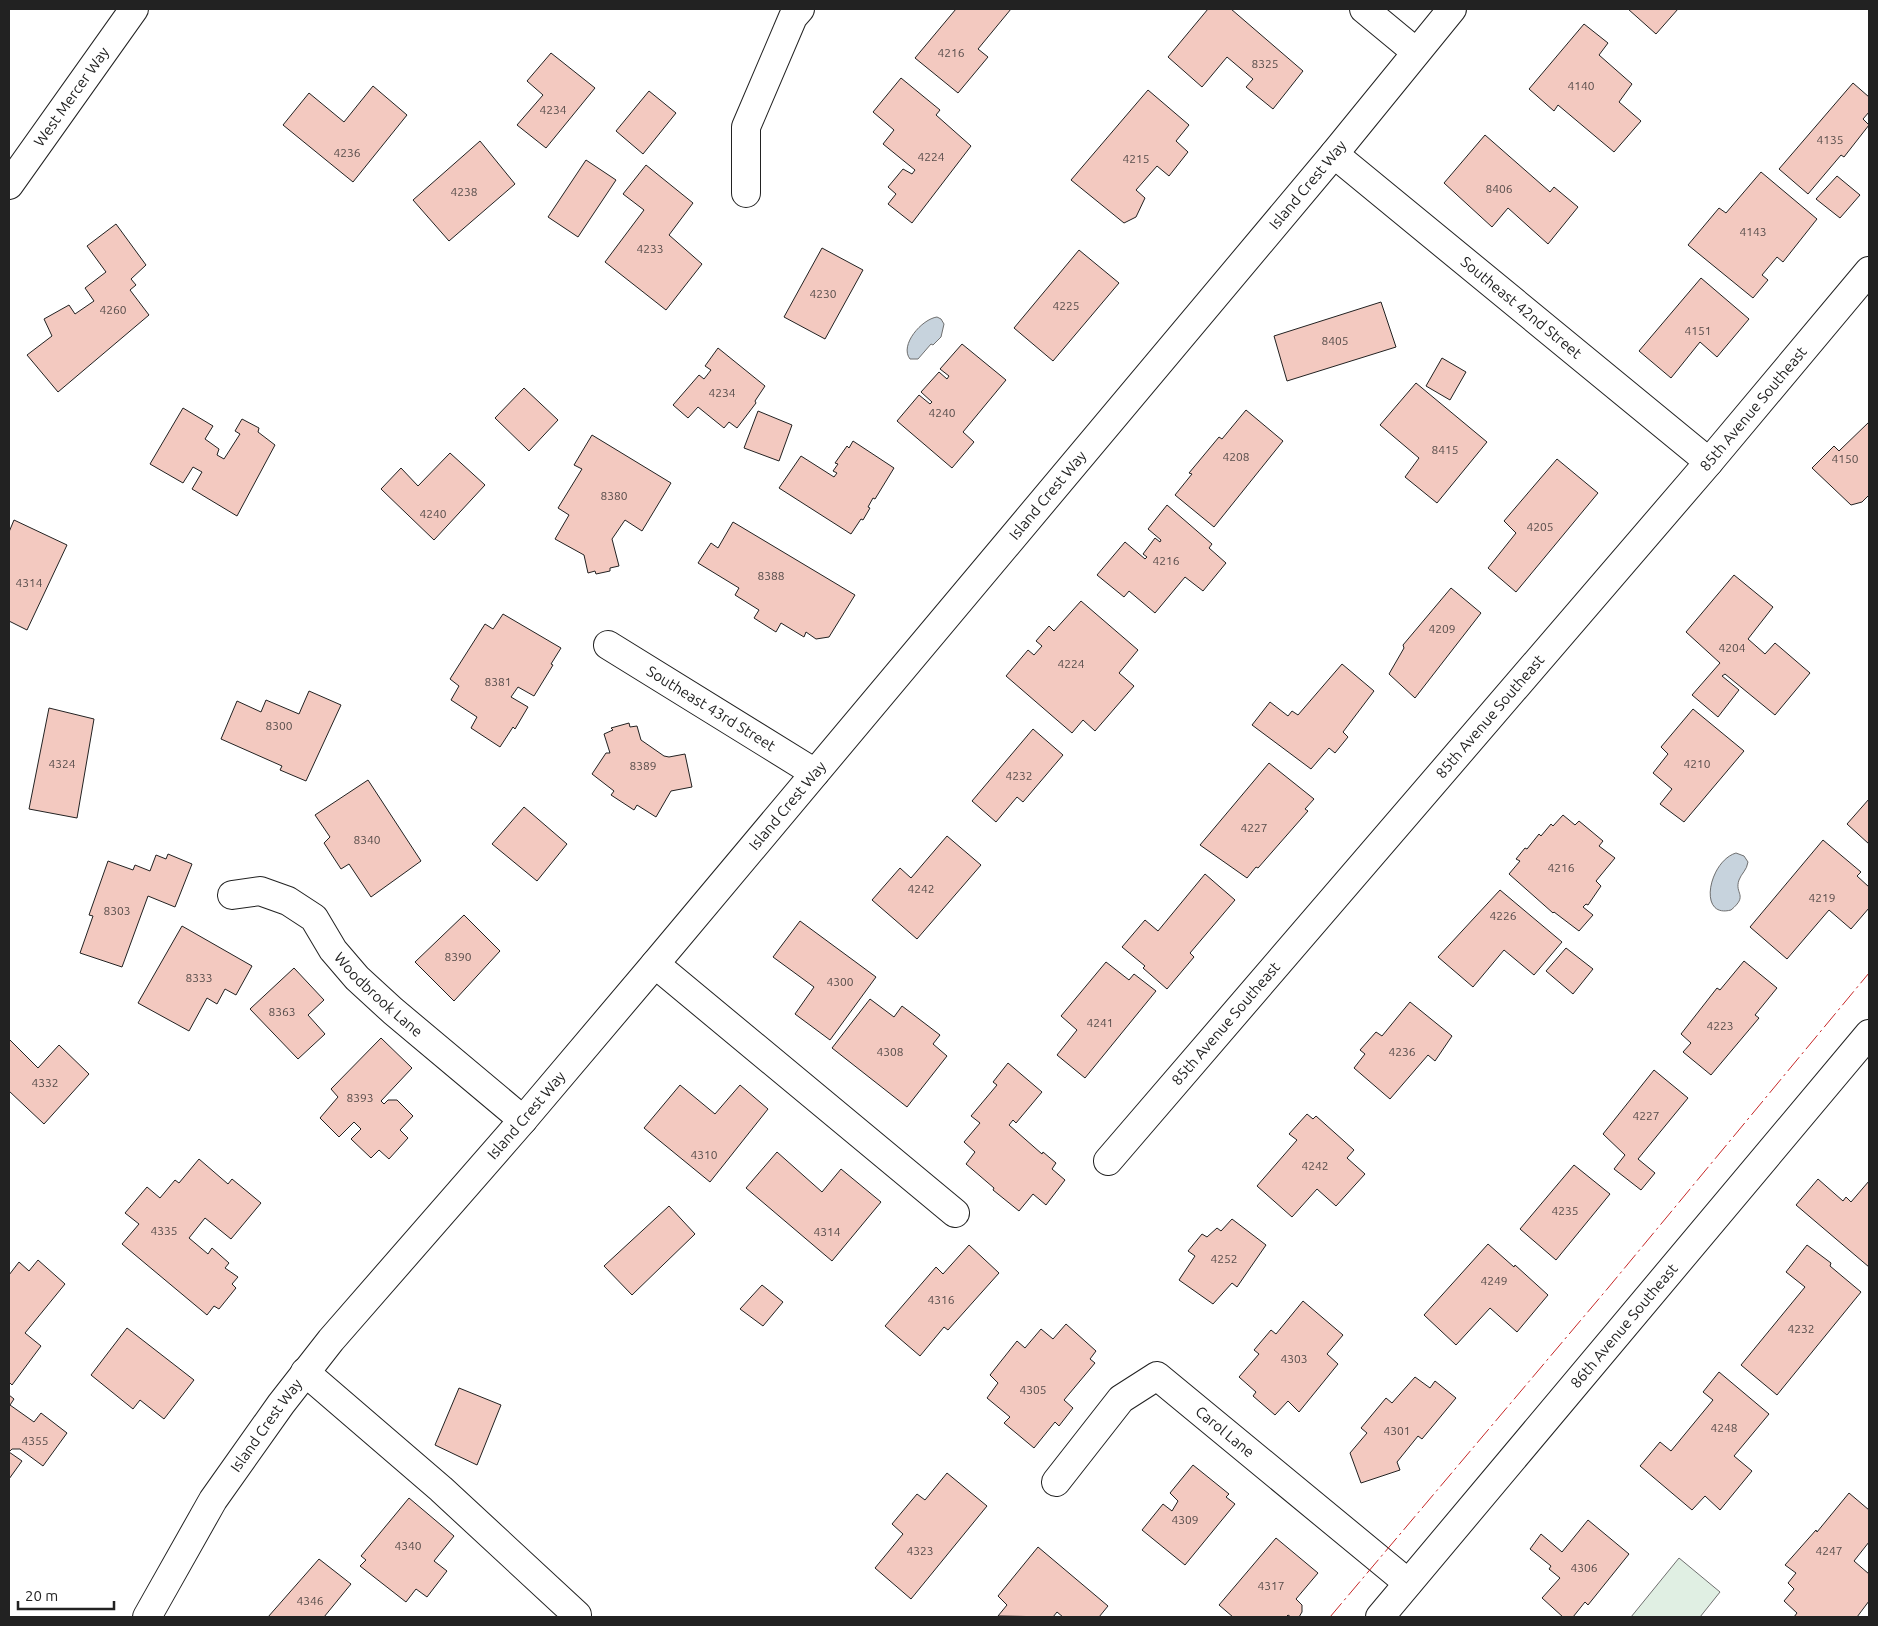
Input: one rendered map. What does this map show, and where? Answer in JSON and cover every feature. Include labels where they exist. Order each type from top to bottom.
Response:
[{"type":"street","name":"West Mercer Way","points":[[9,184],[134,9]]},
{"type":"street","points":[[746,193],[746,127],[792,17],[800,9]]},
{"type":"street","points":[[1364,9],[1416,52]]},
{"type":"street","name":"Island Crest Way","points":[[147,1617],[213,1500],[305,1372],[655,964],[1334,154],[1452,9]]},
{"type":"street","name":"Southeast 42nd Street","points":[[1334,154],[1708,462]]},
{"type":"street","name":"85th Avenue Southeast","points":[[1108,1161],[1708,462],[1869,271]]},
{"type":"street","name":"Southeast 43rd Street","points":[[608,645],[814,773]]},
{"type":"street","name":"Woodbrook Lane","points":[[232,895],[260,890],[288,901],[314,918],[333,950],[358,978],[393,1011],[523,1120]]},
{"type":"street","points":[[655,964],[955,1213]]},
{"type":"street","name":"86th Avenue Southeast","points":[[1380,1617],[1869,1034]]},
{"type":"street","points":[[305,1372],[441,1489],[577,1615]]},
{"type":"street","name":"Carol Lane","points":[[1056,1482],[1121,1399],[1158,1376],[1408,1583]]},
{"type":"green space","points":[[1679,1558],[1720,1592],[1700,1617],[1631,1617]]},
{"type":"shaded area","points":[[937,317],[944,324],[941,337],[933,345],[931,344],[918,359],[910,359],[907,347],[910,340],[919,327]]},
{"type":"shaded area","points":[[1736,853],[1744,856],[1748,862],[1738,885],[1740,898],[1731,910],[1720,910],[1714,906],[1711,898],[1714,877],[1719,867],[1727,858]]},
{"type":"building","points":[[956,9],[1011,9],[978,49],[988,57],[958,93],[915,58]]},
{"type":"building","points":[[1208,9],[1231,9],[1303,71],[1273,109],[1246,87],[1253,79],[1227,57],[1202,87],[1168,57]]},
{"type":"building","points":[[1628,9],[1678,9],[1656,34]]},
{"type":"building","points":[[1584,24],[1608,43],[1599,55],[1632,84],[1619,102],[1641,121],[1614,152],[1558,105],[1554,111],[1529,89]]},
{"type":"building","points":[[551,53],[595,88],[546,148],[517,125],[543,95],[527,81]]},
{"type":"building","points":[[901,78],[940,110],[936,115],[971,146],[912,223],[888,204],[896,194],[888,187],[903,169],[912,174],[915,170],[883,144],[894,130],[873,112]]},
{"type":"building","points":[[1853,83],[1869,97],[1869,112],[1863,119],[1869,125],[1844,157],[1841,155],[1808,194],[1779,169]]},
{"type":"building","points":[[373,86],[407,115],[353,182],[283,125],[309,93],[344,122]]},
{"type":"building","points":[[1148,90],[1189,125],[1176,141],[1188,152],[1169,176],[1157,166],[1136,190],[1145,198],[1136,217],[1124,223],[1071,180]]},
{"type":"building","points":[[649,91],[676,113],[643,154],[616,131]]},
{"type":"building","points":[[1485,135],[1550,192],[1554,187],[1578,207],[1548,244],[1508,208],[1492,227],[1444,183]]},
{"type":"building","points":[[480,141],[515,184],[449,241],[413,200]]},
{"type":"building","points":[[586,160],[616,180],[578,237],[548,217]]},
{"type":"building","points":[[646,165],[693,203],[669,235],[702,264],[666,310],[605,262],[644,210],[623,194]]},
{"type":"building","points":[[1761,172],[1817,219],[1783,262],[1777,257],[1762,275],[1768,280],[1753,298],[1688,245],[1719,208],[1726,213]]},
{"type":"building","points":[[1837,176],[1860,195],[1840,218],[1816,199]]},
{"type":"building","points":[[116,224],[146,265],[131,279],[136,285],[130,290],[149,315],[58,392],[27,355],[52,336],[44,319],[69,305],[75,314],[94,301],[85,288],[106,272],[87,246]]},
{"type":"building","points":[[822,248],[863,270],[825,339],[784,317]]},
{"type":"building","points":[[1079,250],[1119,283],[1053,361],[1014,328]]},
{"type":"building","points":[[1701,278],[1749,319],[1717,357],[1700,342],[1671,378],[1639,351]]},
{"type":"building","points":[[1381,302],[1396,347],[1287,381],[1274,336]]},
{"type":"building","points":[[962,344],[1006,380],[963,432],[974,442],[952,468],[897,421],[919,395],[930,404],[932,402],[921,392],[939,372],[947,379],[949,376],[940,369]]},
{"type":"building","points":[[718,348],[765,386],[755,401],[756,403],[737,428],[729,422],[724,428],[698,407],[688,418],[673,405],[699,375],[704,379],[711,370],[705,366]]},
{"type":"building","points":[[1442,358],[1466,372],[1450,400],[1426,386]]},
{"type":"building","points":[[1416,383],[1487,442],[1437,503],[1405,477],[1419,458],[1380,425]]},
{"type":"building","points":[[524,388],[558,420],[529,451],[495,418]]},
{"type":"building","points":[[183,408],[213,426],[205,439],[219,449],[217,455],[224,459],[240,434],[235,431],[242,419],[259,428],[258,432],[275,445],[237,516],[192,489],[202,472],[193,467],[183,483],[150,464]]},
{"type":"building","points":[[1246,410],[1283,441],[1214,527],[1175,495],[1192,474],[1189,473],[1219,437],[1222,439]]},
{"type":"building","points":[[758,411],[792,425],[779,461],[744,448]]},
{"type":"building","points":[[1869,422],[1869,495],[1862,502],[1851,505],[1812,468],[1834,446],[1839,451]]},
{"type":"building","points":[[592,435],[671,483],[642,531],[625,520],[612,539],[619,566],[610,568],[610,571],[596,574],[595,571],[588,573],[584,555],[555,539],[569,515],[558,508],[582,469],[574,465]]},
{"type":"building","points":[[853,441],[894,468],[875,499],[873,498],[863,520],[861,519],[851,534],[779,488],[801,456],[834,477],[837,473],[833,471],[838,464],[835,463]]},
{"type":"building","points":[[450,453],[485,485],[434,540],[381,489],[401,468],[418,486]]},
{"type":"building","points":[[1557,459],[1598,493],[1516,592],[1488,568],[1516,533],[1504,521]]},
{"type":"building","points":[[1167,505],[1212,544],[1209,548],[1226,563],[1203,591],[1185,577],[1155,613],[1129,591],[1124,597],[1097,575],[1125,542],[1145,559],[1147,557],[1143,554],[1155,538],[1160,542],[1161,540],[1148,529]]},
{"type":"building","points":[[14,520],[67,545],[27,630],[9,621],[9,532]]},
{"type":"building","points":[[733,522],[855,595],[829,637],[816,639],[806,632],[804,637],[781,623],[776,632],[754,618],[759,610],[735,595],[739,588],[698,563],[711,543],[718,548]]},
{"type":"building","points":[[1734,575],[1773,607],[1748,639],[1765,654],[1775,643],[1810,673],[1775,715],[1725,674],[1722,676],[1739,690],[1718,717],[1692,695],[1720,663],[1686,632]]},
{"type":"building","points":[[1451,588],[1481,613],[1415,698],[1389,674],[1404,648],[1403,645]]},
{"type":"building","points":[[1081,601],[1138,650],[1119,673],[1134,686],[1095,731],[1083,720],[1072,733],[1006,676],[1028,650],[1034,655],[1042,646],[1036,641],[1049,626],[1054,631]]},
{"type":"building","points":[[503,614],[561,648],[534,696],[518,687],[511,697],[528,707],[515,729],[513,727],[500,747],[471,728],[477,717],[451,700],[459,686],[450,679],[485,624],[493,629]]},
{"type":"building","points":[[1342,664],[1374,691],[1343,732],[1348,737],[1335,753],[1329,748],[1311,769],[1252,725],[1270,702],[1288,716],[1292,711],[1298,715]]},
{"type":"building","points":[[309,691],[341,705],[306,781],[280,770],[282,766],[221,739],[237,701],[261,712],[266,700],[299,714]]},
{"type":"building","points":[[49,708],[94,719],[77,818],[29,809]]},
{"type":"building","points":[[1693,709],[1744,751],[1684,822],[1660,804],[1672,789],[1653,773],[1668,754],[1661,747]]},
{"type":"building","points":[[629,723],[630,727],[637,726],[641,740],[664,756],[685,754],[692,787],[671,791],[656,817],[637,805],[634,810],[611,795],[614,791],[592,774],[606,753],[610,753],[604,734],[613,730],[611,728]]},
{"type":"building","points":[[1033,729],[1063,755],[1023,802],[1017,797],[996,822],[972,801]]},
{"type":"building","points":[[1269,763],[1314,799],[1305,809],[1308,811],[1247,878],[1200,845]]},
{"type":"building","points":[[368,780],[421,861],[371,897],[349,864],[341,869],[324,843],[330,837],[315,815]]},
{"type":"building","points":[[1869,799],[1869,844],[1847,824]]},
{"type":"building","points":[[524,807],[567,844],[537,881],[492,844]]},
{"type":"building","points":[[1563,815],[1575,825],[1579,821],[1603,841],[1599,846],[1615,858],[1596,881],[1601,886],[1588,905],[1586,904],[1583,907],[1593,915],[1579,931],[1553,913],[1509,874],[1520,861],[1516,859],[1525,848],[1527,849],[1539,834],[1541,836],[1551,824],[1553,826]]},
{"type":"building","points":[[947,836],[981,865],[917,939],[872,900],[900,868],[911,878]]},
{"type":"building","points":[[1823,840],[1861,872],[1857,876],[1869,887],[1869,908],[1851,929],[1829,910],[1787,959],[1750,927]]},
{"type":"building","points":[[168,854],[192,864],[175,907],[148,896],[122,967],[80,953],[93,916],[89,915],[108,861],[133,870],[135,865],[150,871],[156,855],[166,859]]},
{"type":"building","points":[[1205,874],[1235,900],[1190,953],[1194,957],[1167,989],[1143,968],[1145,966],[1122,947],[1145,920],[1158,931]]},
{"type":"building","points":[[1500,890],[1562,942],[1534,975],[1504,950],[1473,987],[1438,957]]},
{"type":"building","points":[[464,915],[500,951],[454,1001],[415,962]]},
{"type":"building","points":[[800,921],[876,977],[830,1040],[795,1014],[814,987],[773,957]]},
{"type":"building","points":[[182,926],[252,966],[236,995],[225,989],[217,1004],[207,998],[189,1031],[138,1003]]},
{"type":"building","points":[[1566,948],[1593,969],[1573,994],[1546,971]]},
{"type":"building","points":[[1744,961],[1777,988],[1755,1015],[1759,1018],[1711,1075],[1683,1052],[1691,1043],[1681,1034],[1717,988],[1720,990]]},
{"type":"building","points":[[1106,962],[1129,980],[1134,974],[1156,991],[1085,1078],[1057,1055],[1077,1030],[1061,1016]]},
{"type":"building","points":[[294,968],[324,1000],[308,1015],[325,1034],[298,1059],[250,1009]]},
{"type":"building","points":[[870,999],[894,1017],[902,1006],[940,1035],[933,1044],[947,1056],[907,1107],[832,1048]]},
{"type":"building","points":[[1410,1002],[1452,1036],[1435,1061],[1428,1055],[1390,1099],[1354,1068],[1365,1054],[1360,1050],[1376,1032],[1382,1036]]},
{"type":"building","points":[[381,1038],[412,1068],[381,1101],[384,1104],[388,1100],[397,1100],[413,1116],[400,1130],[408,1138],[389,1159],[379,1150],[371,1158],[351,1139],[361,1129],[354,1122],[339,1137],[320,1118],[338,1097],[331,1089]]},
{"type":"building","points":[[9,1039],[38,1068],[59,1045],[89,1074],[44,1124],[9,1091]]},
{"type":"building","points":[[1008,1063],[1042,1092],[1016,1123],[1013,1120],[1009,1125],[1042,1154],[1043,1152],[1056,1163],[1052,1169],[1065,1180],[1046,1205],[1033,1194],[1019,1211],[993,1190],[994,1188],[966,1164],[975,1152],[964,1142],[980,1123],[971,1116],[997,1085],[993,1082]]},
{"type":"building","points":[[1654,1070],[1688,1098],[1638,1159],[1655,1173],[1641,1190],[1614,1169],[1625,1155],[1603,1134]]},
{"type":"building","points":[[680,1085],[715,1114],[740,1085],[768,1109],[710,1182],[644,1128]]},
{"type":"building","points":[[1307,1114],[1313,1119],[1316,1116],[1354,1150],[1347,1158],[1365,1174],[1336,1206],[1317,1189],[1292,1217],[1257,1186],[1297,1140],[1289,1134]]},
{"type":"building","points":[[777,1152],[822,1192],[841,1169],[881,1202],[832,1261],[746,1188]]},
{"type":"building","points":[[199,1159],[228,1184],[232,1179],[261,1203],[231,1239],[205,1218],[189,1238],[208,1254],[212,1248],[229,1263],[225,1268],[238,1277],[232,1284],[236,1288],[219,1309],[214,1306],[207,1315],[122,1244],[139,1224],[125,1213],[147,1187],[160,1198],[175,1180],[179,1183]]},
{"type":"building","points":[[1574,1165],[1610,1194],[1556,1260],[1520,1229]]},
{"type":"building","points":[[1818,1179],[1843,1201],[1846,1197],[1851,1202],[1869,1181],[1869,1267],[1796,1205]]},
{"type":"building","points":[[669,1206],[695,1234],[632,1295],[604,1266]]},
{"type":"building","points":[[1232,1219],[1266,1245],[1237,1287],[1232,1283],[1213,1304],[1179,1280],[1195,1256],[1188,1251],[1202,1234],[1207,1237],[1217,1228],[1221,1231]]},
{"type":"building","points":[[1488,1244],[1548,1295],[1517,1332],[1490,1308],[1456,1345],[1424,1315]]},
{"type":"building","points":[[969,1245],[999,1273],[948,1330],[944,1327],[920,1356],[885,1326],[936,1267],[943,1274]]},
{"type":"building","points":[[1807,1245],[1831,1263],[1830,1266],[1861,1292],[1777,1395],[1741,1365],[1805,1287],[1786,1272]]},
{"type":"building","points":[[38,1260],[65,1284],[25,1333],[41,1346],[12,1385],[9,1382],[9,1275],[19,1262],[29,1271]]},
{"type":"building","points":[[762,1285],[783,1302],[763,1326],[740,1309]]},
{"type":"building","points":[[1303,1301],[1343,1335],[1327,1354],[1338,1364],[1299,1412],[1288,1401],[1275,1415],[1253,1396],[1256,1392],[1239,1377],[1259,1354],[1254,1350],[1271,1330],[1276,1334]]},
{"type":"building","points":[[1066,1324],[1096,1351],[1090,1359],[1095,1363],[1064,1400],[1073,1408],[1059,1426],[1055,1422],[1034,1448],[1004,1423],[1010,1417],[987,1398],[998,1383],[990,1375],[1017,1341],[1025,1348],[1041,1329],[1053,1339]]},
{"type":"building","points":[[127,1328],[194,1380],[164,1419],[140,1400],[133,1409],[91,1375]]},
{"type":"building","points":[[1719,1372],[1769,1414],[1734,1456],[1752,1471],[1720,1510],[1705,1496],[1692,1510],[1640,1466],[1660,1442],[1671,1451],[1713,1400],[1703,1392]]},
{"type":"building","points":[[1415,1377],[1430,1388],[1435,1381],[1456,1398],[1422,1439],[1418,1436],[1397,1462],[1400,1470],[1361,1483],[1350,1453],[1367,1433],[1361,1428],[1386,1398],[1392,1403]]},
{"type":"building","points":[[459,1388],[501,1405],[477,1465],[435,1445]]},
{"type":"building","points":[[9,1395],[14,1399],[10,1405],[34,1422],[41,1413],[67,1433],[43,1466],[20,1449],[12,1449],[9,1452]]},
{"type":"building","points":[[9,1452],[22,1461],[9,1479]]},
{"type":"building","points":[[1193,1465],[1229,1494],[1226,1497],[1235,1504],[1185,1565],[1142,1530],[1163,1504],[1172,1511],[1178,1501],[1170,1493]]},
{"type":"building","points":[[947,1473],[987,1506],[911,1599],[875,1568],[903,1534],[892,1524],[917,1494],[925,1500]]},
{"type":"building","points":[[1849,1493],[1869,1510],[1869,1542],[1854,1561],[1869,1574],[1869,1601],[1857,1617],[1794,1617],[1797,1613],[1784,1601],[1794,1589],[1788,1583],[1796,1573],[1785,1565],[1816,1530],[1817,1532]]},
{"type":"building","points":[[409,1498],[454,1536],[434,1561],[447,1571],[427,1597],[416,1589],[406,1602],[360,1566],[366,1560],[361,1556]]},
{"type":"building","points":[[1588,1520],[1629,1554],[1588,1605],[1585,1602],[1573,1617],[1563,1617],[1542,1598],[1560,1578],[1549,1569],[1551,1566],[1530,1549],[1541,1534],[1562,1552]]},
{"type":"building","points":[[1276,1538],[1318,1573],[1296,1599],[1302,1605],[1302,1612],[1299,1617],[1288,1615],[1286,1617],[1233,1617],[1219,1605]]},
{"type":"building","points":[[1038,1547],[1108,1606],[1099,1617],[1063,1617],[1057,1612],[1053,1617],[998,1616],[1007,1605],[998,1596]]},
{"type":"building","points":[[319,1559],[351,1584],[324,1617],[268,1617]]},
{"type":"power","points":[[1330,1617],[1608,1288],[1869,973]]}]
